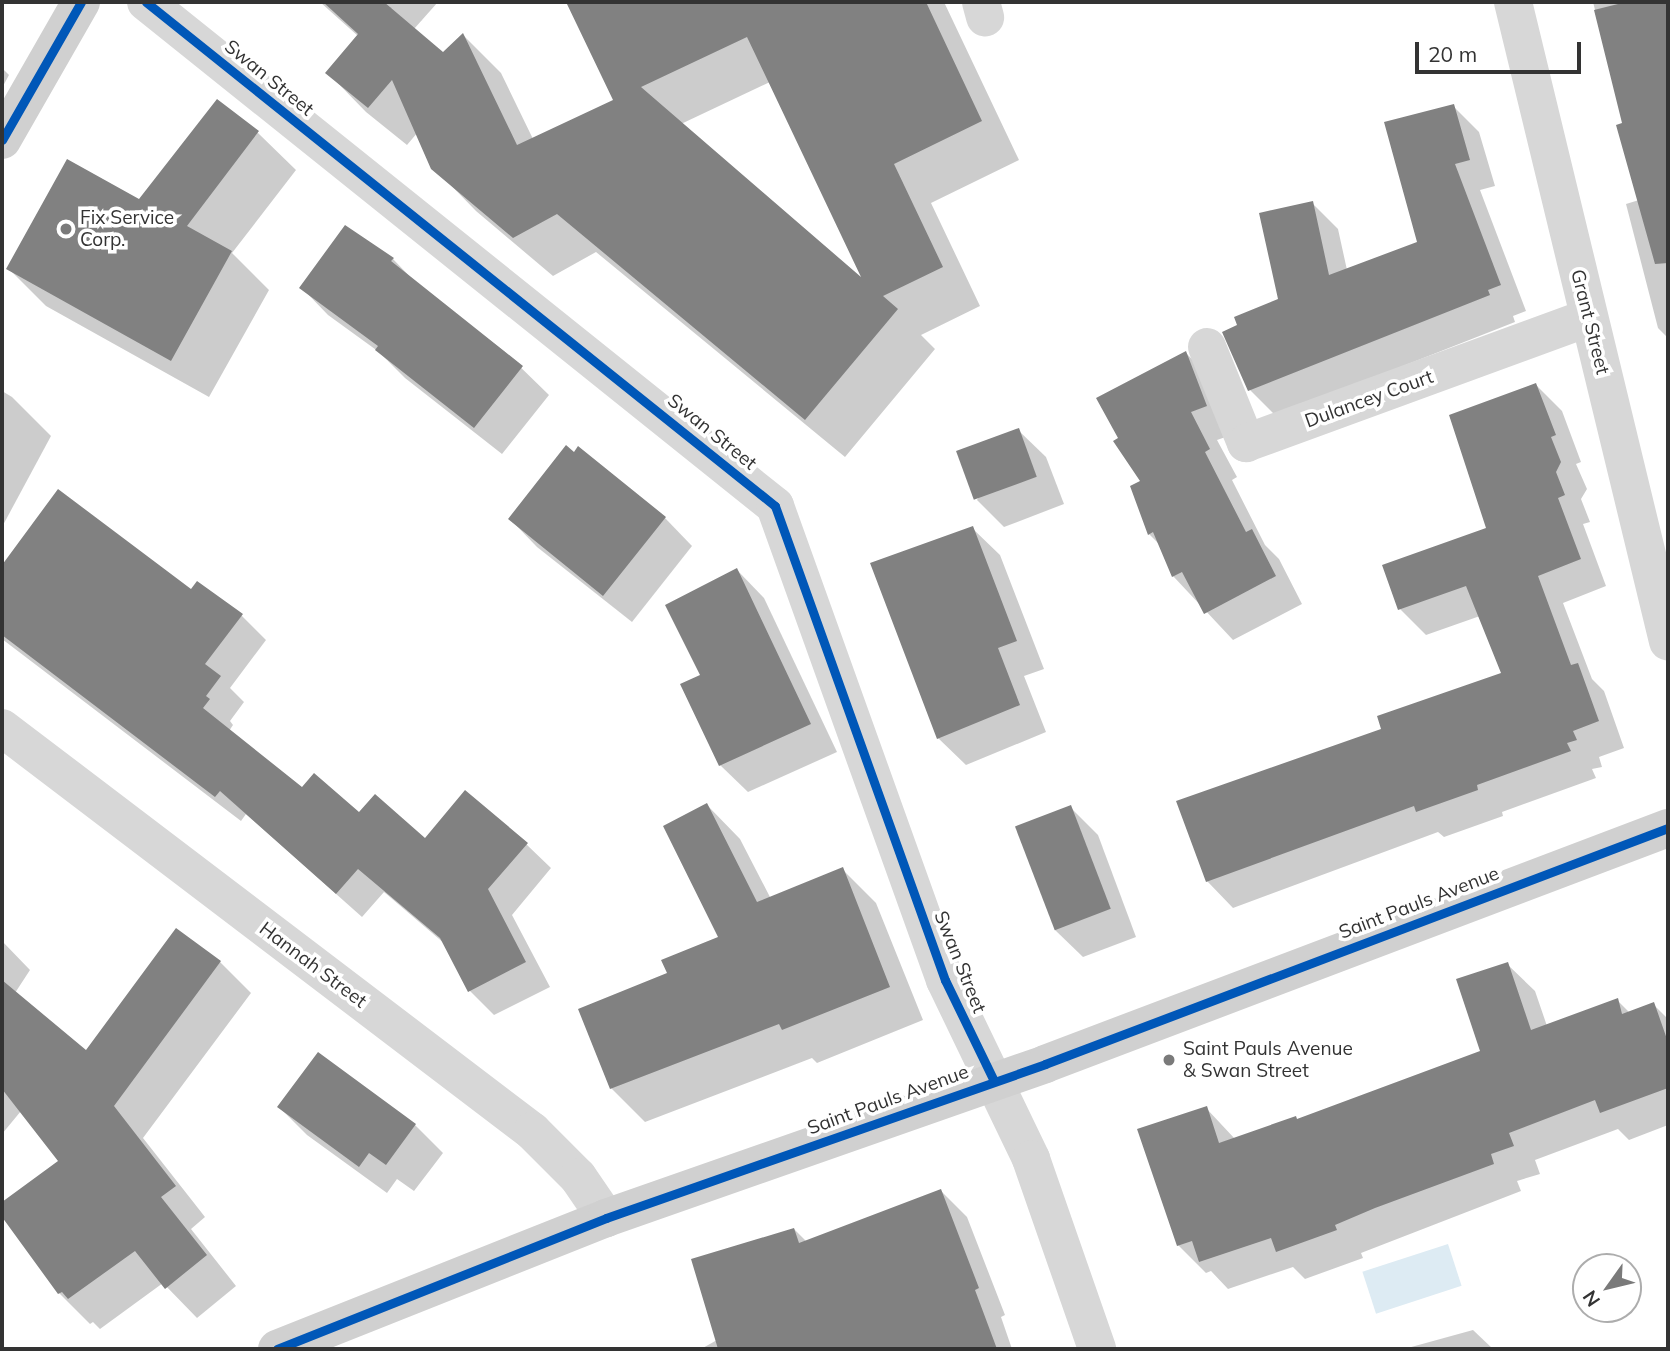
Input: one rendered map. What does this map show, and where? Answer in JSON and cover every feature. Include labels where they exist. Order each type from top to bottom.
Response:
[{"type":"main road","points":[[2,140],[81,2]]},
{"type":"main road","name":"Saint Pauls Avenue","points":[[277,1349],[606,1218],[994,1081],[1668,828]]},
{"type":"street","name":"Swan Street","points":[[146,2],[775,506],[945,980],[1031,1159],[1097,1349]]},
{"type":"street","name":"Grant Street","points":[[1513,2],[1668,641]]},
{"type":"street","name":"Dulancey Court","points":[[1208,347],[1246,443],[1588,318]]},
{"type":"street","name":"Hannah Street","points":[[2,728],[532,1131],[570,1168],[606,1218]]},
{"type":"shaded area","points":[[1448,1244],[1462,1286],[1376,1314],[1362,1272]]},
{"type":"building","points":[[323,2],[384,2],[443,52],[463,33],[517,145],[613,100],[566,2],[926,2],[982,121],[894,164],[943,267],[883,296],[898,309],[805,420],[557,214],[513,238],[431,169],[392,80],[368,108],[325,73],[358,34]],"holes":[[[747,37],[861,277],[641,87]]]},
{"type":"building","points":[[1626,2],[1668,2],[1668,263],[1655,264],[1616,125],[1622,123],[1594,10]]},
{"type":"building","points":[[217,99],[259,131],[187,226],[232,251],[171,361],[6,269],[67,159],[139,199]]},
{"type":"building","points":[[1454,104],[1470,160],[1455,164],[1501,285],[1488,290],[1490,295],[1248,391],[1222,332],[1237,325],[1234,317],[1278,299],[1259,213],[1313,201],[1329,275],[1417,242],[1384,122]]},
{"type":"building","points":[[345,225],[394,258],[391,261],[523,366],[474,428],[375,350],[378,346],[299,288]]},
{"type":"building","points":[[1186,351],[1207,406],[1191,412],[1210,449],[1205,452],[1246,532],[1252,529],[1276,576],[1204,614],[1182,572],[1172,577],[1153,532],[1148,535],[1130,486],[1140,481],[1113,441],[1118,438],[1096,398]]},
{"type":"building","points":[[1536,383],[1556,435],[1551,437],[1561,462],[1556,472],[1565,495],[1558,498],[1581,559],[1538,576],[1571,665],[1578,663],[1599,721],[1573,731],[1577,740],[1567,743],[1571,751],[1477,785],[1478,790],[1416,812],[1414,806],[1206,882],[1176,801],[1381,729],[1377,716],[1501,673],[1466,586],[1398,610],[1382,565],[1486,528],[1449,415]]},
{"type":"building","points":[[1019,428],[1037,477],[974,500],[956,451]]},
{"type":"building","points":[[566,445],[574,452],[578,446],[666,517],[603,596],[508,519]]},
{"type":"building","points":[[58,489],[191,589],[197,581],[243,614],[205,664],[221,676],[206,696],[210,699],[203,708],[302,787],[314,773],[359,812],[375,794],[425,838],[465,790],[528,843],[488,889],[526,962],[468,992],[440,938],[358,869],[336,894],[220,791],[215,797],[2,635],[2,565]]},
{"type":"building","points":[[973,526],[1017,641],[998,648],[1020,705],[937,739],[870,563]]},
{"type":"building","points":[[737,568],[811,724],[719,766],[680,684],[700,675],[665,605]]},
{"type":"building","points":[[707,803],[757,902],[843,867],[890,987],[782,1030],[779,1024],[610,1089],[578,1009],[667,973],[661,960],[718,937],[663,826]]},
{"type":"building","points":[[1071,805],[1111,909],[1055,930],[1015,827]]},
{"type":"building","points":[[176,928],[221,961],[114,1106],[176,1186],[161,1197],[207,1255],[165,1289],[135,1251],[68,1299],[62,1292],[58,1294],[2,1217],[2,1202],[58,1161],[2,1089],[2,980],[86,1050]]},
{"type":"building","points":[[1508,962],[1531,1030],[1618,998],[1622,1014],[1654,1002],[1668,1042],[1668,1088],[1600,1113],[1595,1100],[1509,1133],[1514,1146],[1491,1154],[1494,1164],[1375,1208],[1335,1225],[1337,1230],[1276,1252],[1271,1238],[1199,1262],[1192,1241],[1177,1246],[1137,1129],[1207,1106],[1219,1143],[1296,1116],[1297,1119],[1480,1051],[1456,979]]},
{"type":"building","points":[[318,1052],[416,1124],[386,1165],[369,1153],[359,1167],[277,1107]]},
{"type":"building","points":[[941,1189],[979,1288],[975,1290],[997,1349],[718,1349],[691,1259],[794,1228],[799,1243]]},
{"type":"cycle path","points":[[2,140],[81,2]]},
{"type":"cycle path","points":[[146,2],[775,506],[945,980],[994,1081]]},
{"type":"cycle path","points":[[277,1349],[606,1218],[1045,1064],[1668,828]]},
{"type":"place","name":"Fix Service Corp.","points":[[66,229]]},
{"type":"place","name":"Saint Pauls Avenue & Swan Street","points":[[1169,1060]]}]
